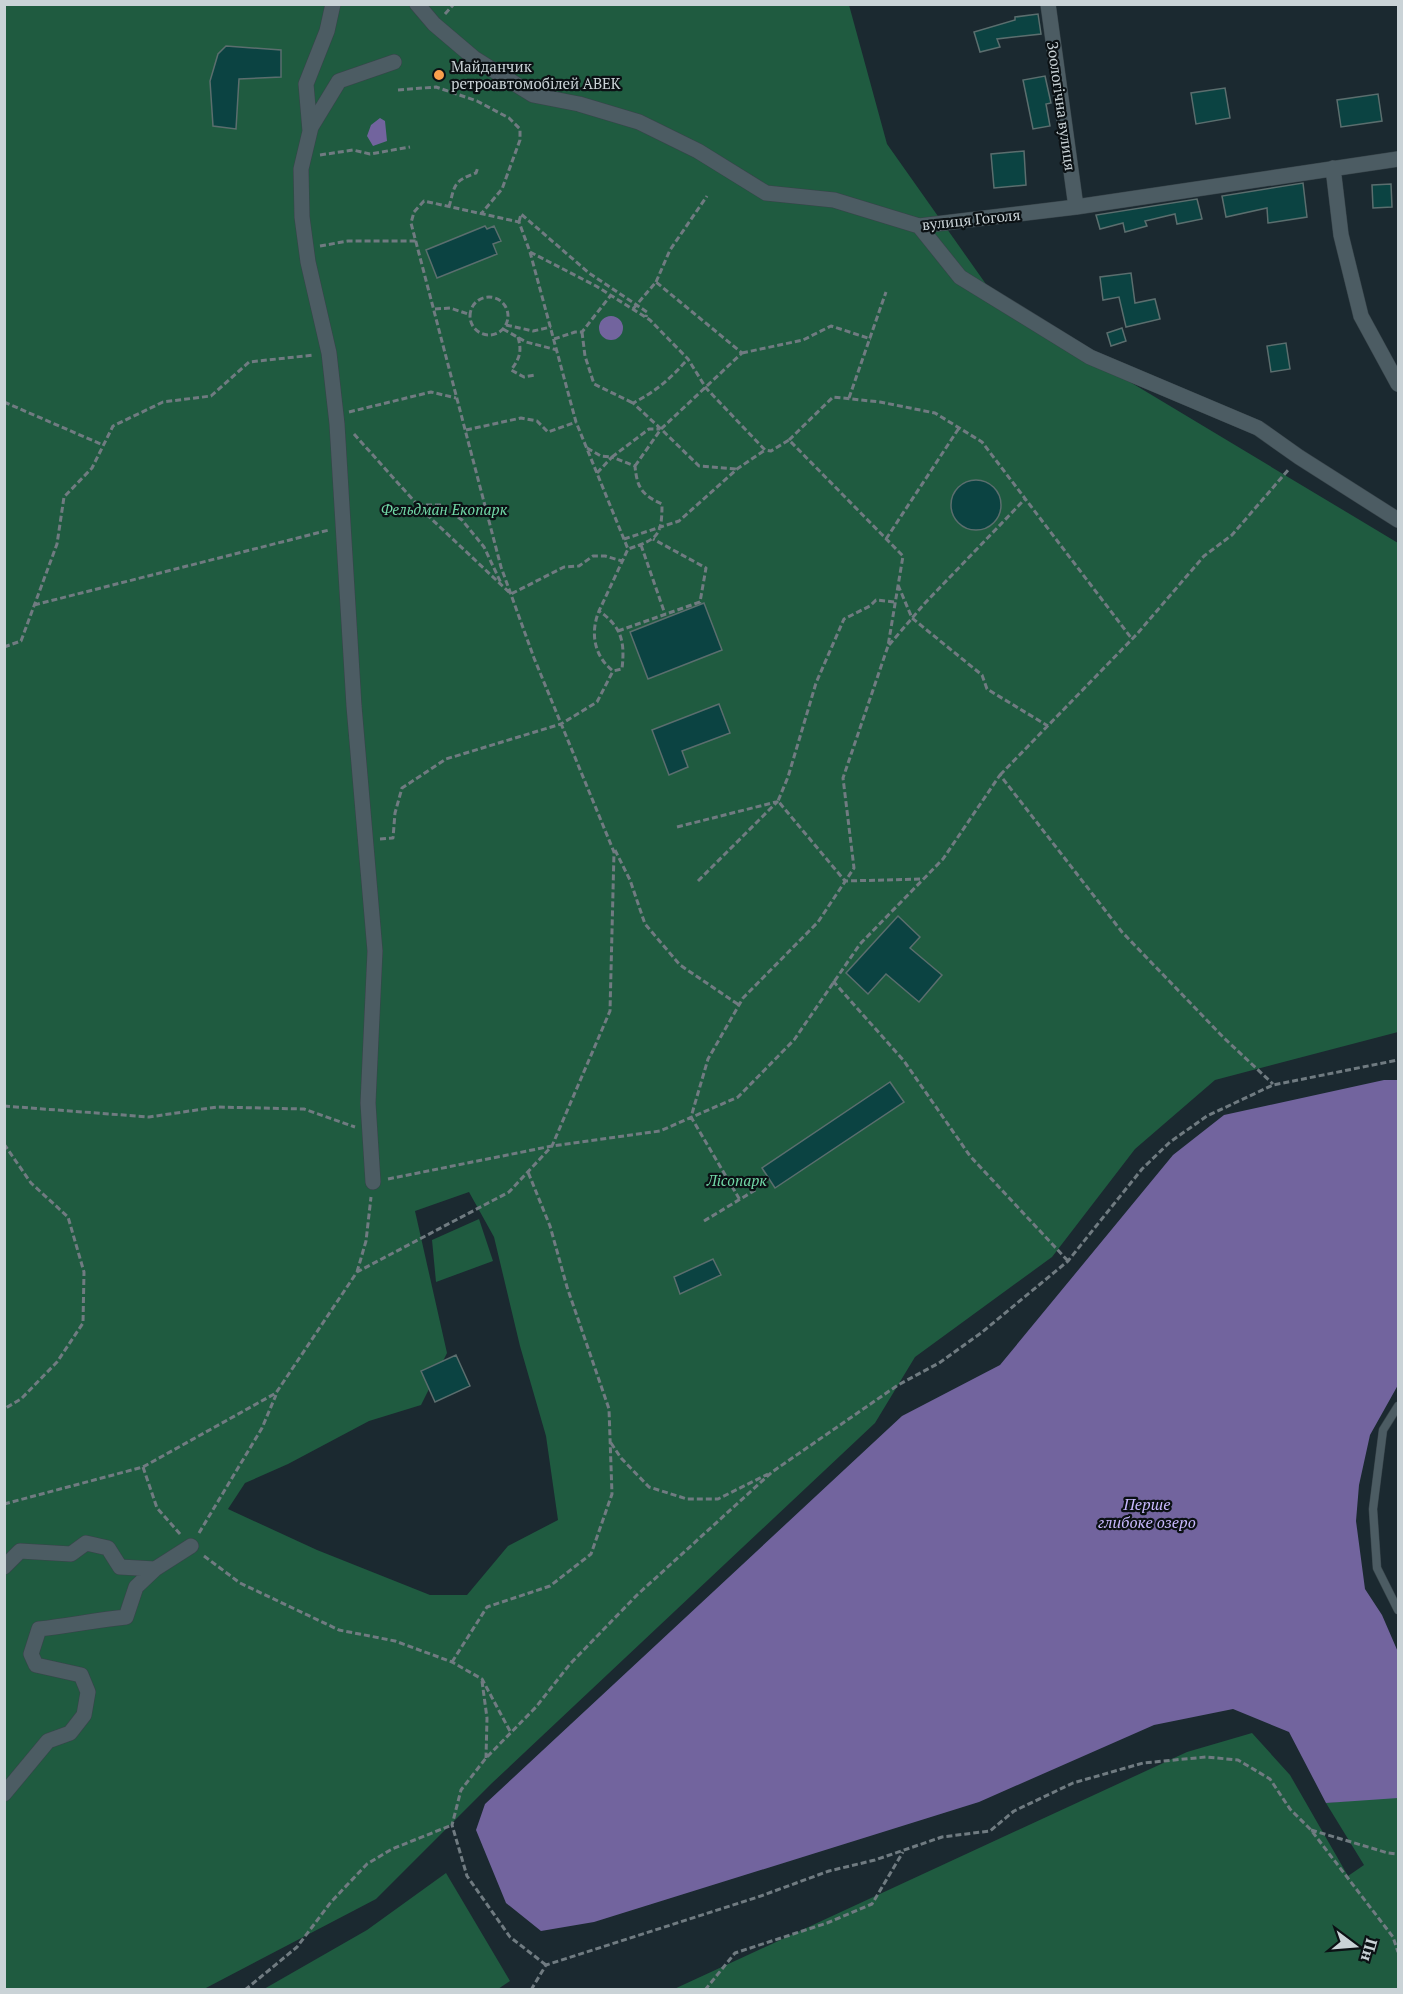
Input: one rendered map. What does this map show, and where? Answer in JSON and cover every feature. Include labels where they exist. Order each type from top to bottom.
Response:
[{"type":"street","points":[[310,131],[306,84],[327,31],[333,4]]},
{"type":"street","name":"вулиця Гоголя","points":[[417,4],[434,24],[474,58],[533,95],[579,104],[639,122],[698,152],[766,194],[834,200],[919,226],[1076,207],[1398,159]]},
{"type":"street","name":"Зоологічна вулиця","points":[[1048,4],[1076,207]]},
{"type":"street","points":[[373,1182],[368,1103],[375,951],[354,706],[336,416],[328,353],[306,248],[301,169],[311,127],[339,81],[394,62]]},
{"type":"street","points":[[1333,168],[1341,236],[1361,316],[1398,384]]},
{"type":"street","points":[[919,226],[960,277],[1090,357],[1258,428],[1398,520]]},
{"type":"street","points":[[4,1567],[20,1551],[71,1554],[86,1543],[108,1548],[120,1567],[155,1569]]},
{"type":"street","points":[[4,1794],[48,1741],[70,1733],[84,1715],[88,1692],[81,1675],[36,1665],[31,1654],[39,1629],[126,1617],[136,1587],[155,1569],[191,1546]]},
{"type":"lane","points":[[1398,1406],[1383,1430],[1373,1509],[1377,1568],[1398,1610]]},
{"type":"path","points":[[398,90],[436,87],[477,101],[509,118],[520,129],[520,140],[502,189],[481,214]]},
{"type":"path","points":[[304,157],[353,150],[370,154],[410,147]]},
{"type":"path","points":[[449,207],[454,185],[462,178],[476,173],[478,166]]},
{"type":"path","points":[[633,309],[656,282],[670,250],[707,196]]},
{"type":"path","points":[[357,1272],[509,1192],[552,1146],[610,1011],[614,852],[534,658],[501,567],[411,223],[414,212],[424,201],[519,222]]},
{"type":"path","points":[[628,549],[576,422],[530,252],[519,222],[521,214],[585,270],[647,312],[646,317]]},
{"type":"path","points":[[306,248],[348,241],[416,241]]},
{"type":"path","points":[[530,252],[580,277],[646,317],[688,359],[706,388],[765,450],[771,451],[789,440],[833,397],[880,402],[935,413],[982,442],[1132,639]]},
{"type":"path","points":[[580,277],[585,270]]},
{"type":"path","points":[[656,282],[742,353]]},
{"type":"path","points":[[614,290],[582,332],[585,356],[594,384],[633,403],[699,466],[737,469]]},
{"type":"path","points":[[848,399],[886,292]]},
{"type":"path","points":[[486,298],[498,300],[506,308],[504,327],[493,335],[482,334],[473,326],[471,315],[478,302],[486,298]]},
{"type":"path","points":[[434,309],[450,308],[471,315]]},
{"type":"path","points":[[613,671],[602,662],[594,641],[596,619],[628,549],[653,538],[662,527],[662,504],[646,497],[636,481],[635,466],[661,429],[742,353],[803,339],[831,326],[871,339]]},
{"type":"path","points":[[504,327],[533,331],[550,327]]},
{"type":"path","points":[[504,327],[526,342],[557,351]]},
{"type":"path","points":[[554,339],[582,332]]},
{"type":"path","points":[[518,337],[521,349],[519,359],[511,370],[524,377],[535,375]]},
{"type":"path","points":[[4,647],[21,641],[57,544],[64,497],[92,468],[113,426],[163,402],[211,396],[249,362],[328,353]]},
{"type":"path","points":[[633,403],[652,394],[665,384],[688,359]]},
{"type":"path","points":[[336,416],[431,392],[457,398]]},
{"type":"path","points":[[4,402],[103,445]]},
{"type":"path","points":[[336,416],[378,459],[417,505],[511,594]]},
{"type":"path","points":[[466,430],[521,418],[537,421],[548,432],[576,422]]},
{"type":"path","points":[[886,539],[959,428]]},
{"type":"path","points":[[597,473],[612,457],[649,429],[661,429]]},
{"type":"path","points":[[740,1200],[691,1117],[708,1059],[743,998],[818,922],[854,868],[843,778],[888,646],[903,556],[789,440]]},
{"type":"path","points":[[587,448],[601,456],[612,457],[635,466]]},
{"type":"path","points":[[624,539],[679,521],[737,469],[765,450]]},
{"type":"path","points":[[191,1546],[262,1428],[276,1393],[357,1272],[366,1241],[373,1182],[552,1146],[660,1131],[738,1097],[794,1040],[860,944],[943,859],[1000,775],[1132,639],[1204,556],[1232,535],[1299,457]]},
{"type":"path","points":[[888,646],[1025,499]]},
{"type":"path","points":[[417,505],[442,505],[462,520],[484,547],[502,586]]},
{"type":"path","points":[[34,605],[343,527]]},
{"type":"path","points":[[618,631],[699,602],[706,568],[653,538]]},
{"type":"path","points":[[641,544],[665,614]]},
{"type":"path","points":[[511,594],[564,567],[579,566],[592,556],[605,556],[622,561]]},
{"type":"path","points":[[897,583],[912,618],[982,675],[987,689],[1048,726]]},
{"type":"path","points":[[698,881],[778,801],[788,777],[816,683],[844,619],[870,606],[876,600],[894,603]]},
{"type":"path","points":[[599,611],[613,620],[621,637],[622,669],[613,671]]},
{"type":"path","points":[[365,840],[393,838],[395,813],[402,788],[446,759],[561,724],[597,702],[613,671]]},
{"type":"path","points":[[1000,775],[1122,932],[1224,1038],[1273,1084]]},
{"type":"path","points":[[677,827],[778,801]]},
{"type":"path","points":[[778,801],[845,881]]},
{"type":"path","points":[[604,830],[630,880],[645,924],[680,965],[739,1005]]},
{"type":"path","points":[[845,881],[923,879]]},
{"type":"path","points":[[833,981],[904,1061],[970,1156],[1068,1261]]},
{"type":"path","points":[[546,1965],[510,1937],[467,1876],[452,1825],[461,1790],[486,1758],[536,1707],[570,1664],[629,1604],[726,1512],[772,1472],[898,1385],[939,1363],[973,1339],[999,1320],[1068,1261],[1142,1169],[1170,1142],[1207,1116],[1273,1084],[1398,1060]]},
{"type":"path","points":[[4,1106],[149,1117],[217,1107],[304,1109],[344,1122],[370,1134]]},
{"type":"path","points":[[4,1144],[31,1183],[68,1217],[84,1272],[82,1323],[57,1362],[21,1399],[4,1409]]},
{"type":"path","points":[[452,1662],[487,1608],[550,1586],[591,1554],[612,1494],[609,1409],[567,1287],[550,1226],[528,1172]]},
{"type":"path","points":[[704,1221],[757,1189]]},
{"type":"path","points":[[4,1504],[143,1467],[276,1393]]},
{"type":"path","points":[[610,1442],[621,1458],[649,1487],[687,1499],[718,1499],[772,1472]]},
{"type":"path","points":[[143,1467],[157,1508],[191,1546],[240,1584],[339,1630],[395,1641],[452,1662],[482,1679],[511,1733]]},
{"type":"path","points":[[482,1679],[487,1718],[486,1758]]},
{"type":"path","points":[[531,1989],[546,1965],[758,1898],[829,1871],[942,1837],[990,1831],[1014,1810],[1073,1783],[1143,1763],[1206,1757],[1238,1760],[1270,1779],[1290,1809],[1311,1830],[1393,1937],[1398,1952]]},
{"type":"path","points":[[245,1989],[297,1947],[331,1902],[367,1864],[392,1850],[452,1825]]},
{"type":"path","points":[[1311,1830],[1398,1854]]},
{"type":"path","points":[[705,1989],[735,1953],[826,1923],[872,1904],[904,1850]]},
{"type":"green space","points":[[5,5],[849,5],[887,144],[1000,304],[1398,543],[1398,1032],[1215,1080],[1135,1149],[1052,1257],[915,1357],[875,1423],[491,1784],[376,1899],[204,1989],[5,1990]],"holes":[[[469,1192],[494,1237],[520,1346],[546,1436],[558,1520],[508,1546],[467,1595],[430,1595],[317,1550],[228,1509],[245,1483],[288,1464],[369,1421],[421,1405],[447,1353],[415,1211]]]},
{"type":"green space","points":[[479,1219],[493,1261],[436,1282],[432,1240]]},
{"type":"green space","points":[[1252,1733],[1290,1775],[1348,1876],[1364,1865],[1326,1803],[1398,1796],[1398,1989],[672,1990],[1187,1752]]},
{"type":"green space","points":[[446,1873],[510,1981],[498,1989],[264,1989],[367,1930]]},
{"type":"water","points":[[380,118],[385,121],[387,141],[373,146],[367,136],[371,125]]},
{"type":"water","points":[[611,316],[620,319],[623,328],[620,337],[611,340],[602,337],[599,328],[602,319]]},
{"type":"water","name":"Перше глибоке озеро","points":[[1384,1080],[1398,1080],[1398,1385],[1370,1435],[1359,1485],[1356,1521],[1365,1589],[1382,1615],[1398,1652],[1398,1798],[1326,1803],[1289,1732],[1233,1709],[1154,1725],[979,1802],[594,1922],[541,1931],[506,1903],[476,1830],[485,1804],[902,1416],[1000,1365],[1173,1155],[1224,1115]]},
{"type":"building","points":[[1038,14],[1041,34],[997,39],[1000,47],[980,52],[974,32],[1015,20],[1015,17]]},
{"type":"building","points":[[226,46],[281,50],[281,77],[239,79],[236,129],[213,126],[210,81],[218,54]]},
{"type":"building","points":[[1045,76],[1051,103],[1046,104],[1050,126],[1033,129],[1023,80]]},
{"type":"building","points":[[1225,88],[1230,118],[1196,124],[1191,93]]},
{"type":"building","points":[[1378,94],[1382,121],[1341,127],[1337,100]]},
{"type":"building","points":[[1024,151],[1026,185],[994,188],[991,154]]},
{"type":"building","points":[[1303,183],[1307,217],[1268,223],[1267,208],[1226,217],[1222,196]]},
{"type":"building","points":[[1391,184],[1392,207],[1373,208],[1372,185]]},
{"type":"building","points":[[1197,199],[1202,219],[1177,224],[1175,214],[1145,221],[1147,226],[1125,232],[1123,223],[1100,229],[1096,215]]},
{"type":"building","points":[[485,226],[487,229],[494,226],[501,241],[493,244],[497,254],[437,278],[426,250]]},
{"type":"building","points":[[1131,273],[1135,303],[1155,299],[1160,319],[1126,327],[1119,297],[1103,300],[1100,277]]},
{"type":"building","points":[[1122,328],[1126,341],[1111,346],[1107,333]]},
{"type":"building","points":[[1286,343],[1290,369],[1271,372],[1267,346]]},
{"type":"building","points":[[976,480],[985,482],[996,491],[1001,505],[999,514],[990,525],[976,530],[967,528],[956,519],[951,505],[953,496],[962,485]]},
{"type":"building","points":[[704,603],[722,650],[648,679],[630,632]]},
{"type":"building","points":[[719,704],[730,733],[682,751],[688,767],[669,775],[652,730]]},
{"type":"building","points":[[898,916],[920,937],[910,948],[942,975],[919,1002],[886,974],[868,994],[846,973]]},
{"type":"building","points":[[890,1082],[904,1102],[775,1188],[762,1168]]},
{"type":"building","points":[[713,1259],[721,1275],[680,1294],[674,1277]]},
{"type":"building","points":[[456,1355],[470,1386],[435,1402],[421,1371]]},
{"type":"place","name":"Майданчик ретроавтомобілей АВЕК","points":[[439,75]]},
{"type":"park label","name":"Фельдман Екопарк","points":[[444,509]]},
{"type":"park label","name":"Лісопарк","points":[[737,1180]]}]
